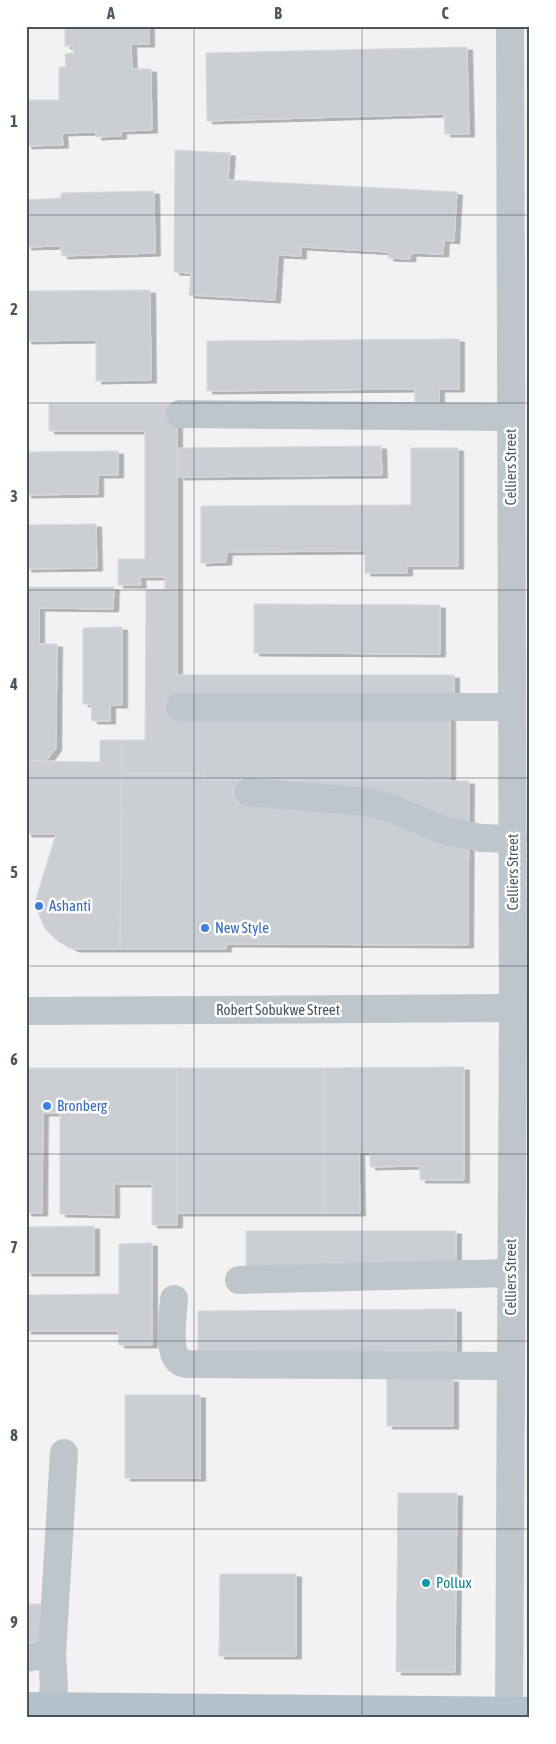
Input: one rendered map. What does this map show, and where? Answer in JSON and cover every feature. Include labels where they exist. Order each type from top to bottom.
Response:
[{"type":"main road","points":[[38,1706],[516,1713]]},
{"type":"street","name":"Celliers Street","points":[[510,26],[520,103],[511,417],[512,839],[522,1008],[511,1273],[516,1713]]},
{"type":"street","points":[[180,414],[511,417]]},
{"type":"street","points":[[180,707],[512,707]]},
{"type":"street","points":[[249,792],[368,802],[392,809],[446,831],[481,838],[512,839]]},
{"type":"street","name":"Robert Sobukwe Street","points":[[26,1011],[522,1008]]},
{"type":"street","points":[[239,1280],[511,1273]]},
{"type":"street","points":[[174,1299],[172,1347],[176,1358],[180,1362],[187,1364],[511,1366]]},
{"type":"street","points":[[38,1706],[54,1686],[39,1656],[64,1453]]},
{"type":"building","points":[[65,26],[149,26],[149,44],[131,44],[132,69],[151,69],[152,130],[121,131],[121,136],[96,137],[96,132],[62,133],[63,145],[26,146],[26,100],[59,100],[59,67],[66,67],[65,54],[74,53],[73,46],[65,46]]},
{"type":"building","points":[[467,47],[469,134],[445,134],[444,114],[207,121],[206,53]]},
{"type":"building","points":[[175,150],[230,153],[228,180],[457,192],[454,241],[444,240],[443,254],[411,253],[410,259],[388,258],[389,252],[301,247],[301,256],[278,255],[275,300],[189,295],[191,273],[174,272]]},
{"type":"building","points":[[154,191],[155,253],[62,256],[61,246],[26,247],[26,200],[61,198],[61,193]]},
{"type":"building","points":[[150,290],[151,380],[96,381],[96,340],[26,341],[26,291]]},
{"type":"building","points":[[459,339],[459,389],[439,389],[439,406],[415,406],[415,389],[207,391],[207,341]]},
{"type":"building","points":[[49,404],[177,404],[177,589],[165,589],[165,577],[140,577],[141,585],[118,585],[118,559],[145,559],[145,431],[49,431]]},
{"type":"building","points":[[381,446],[382,475],[179,477],[179,448]]},
{"type":"building","points":[[411,448],[458,448],[458,566],[407,566],[407,573],[365,573],[365,551],[227,552],[226,562],[201,563],[201,506],[411,505]]},
{"type":"building","points":[[118,451],[118,475],[98,475],[98,494],[26,495],[26,452]]},
{"type":"building","points":[[96,524],[97,568],[26,569],[26,525]]},
{"type":"building","points":[[27,587],[114,587],[113,609],[39,608],[39,644],[57,644],[56,748],[46,761],[26,761]]},
{"type":"building","points":[[177,589],[177,675],[454,675],[454,700],[450,717],[450,781],[203,780],[204,774],[122,774],[122,740],[145,740],[146,590]]},
{"type":"building","points":[[254,604],[440,605],[440,654],[254,653]]},
{"type":"building","points":[[122,627],[122,705],[110,705],[110,721],[92,721],[91,704],[83,704],[83,628]]},
{"type":"building","points":[[100,740],[122,740],[120,949],[74,949],[59,942],[46,930],[39,915],[36,899],[56,834],[26,834],[26,761],[100,762]]},
{"type":"building","points":[[122,774],[204,774],[203,780],[469,781],[468,945],[226,944],[226,949],[120,949]]},
{"type":"building","points":[[464,1067],[464,1180],[420,1180],[420,1166],[370,1167],[370,1152],[359,1152],[360,1213],[323,1213],[323,1068]]},
{"type":"building","points":[[26,1068],[177,1068],[177,1225],[152,1225],[152,1184],[114,1184],[114,1215],[60,1214],[60,1113],[43,1113],[42,1213],[26,1213]]},
{"type":"building","points":[[177,1068],[323,1068],[323,1213],[177,1213]]},
{"type":"building","points":[[94,1226],[94,1273],[26,1273],[26,1227]]},
{"type":"building","points":[[246,1231],[456,1231],[456,1271],[246,1271]]},
{"type":"building","points":[[152,1243],[152,1345],[119,1345],[118,1331],[26,1331],[26,1295],[119,1294],[119,1244]]},
{"type":"building","points":[[456,1309],[456,1358],[198,1358],[198,1311]]},
{"type":"building","points":[[387,1379],[453,1379],[453,1426],[387,1426]]},
{"type":"building","points":[[125,1395],[200,1395],[200,1478],[125,1478]]},
{"type":"building","name":"Pollux","points":[[398,1493],[457,1493],[455,1672],[396,1672]]},
{"type":"building","points":[[220,1574],[296,1574],[296,1656],[219,1656]]},
{"type":"building","points":[[26,1604],[41,1604],[41,1642],[26,1642]]},
{"type":"place","name":"Ashanti","points":[[39,906]]},
{"type":"place","name":"New Style","points":[[205,928]]},
{"type":"place","name":"Bronberg","points":[[47,1106]]},
{"type":"place","name":"Pollux","points":[[426,1583]]}]
